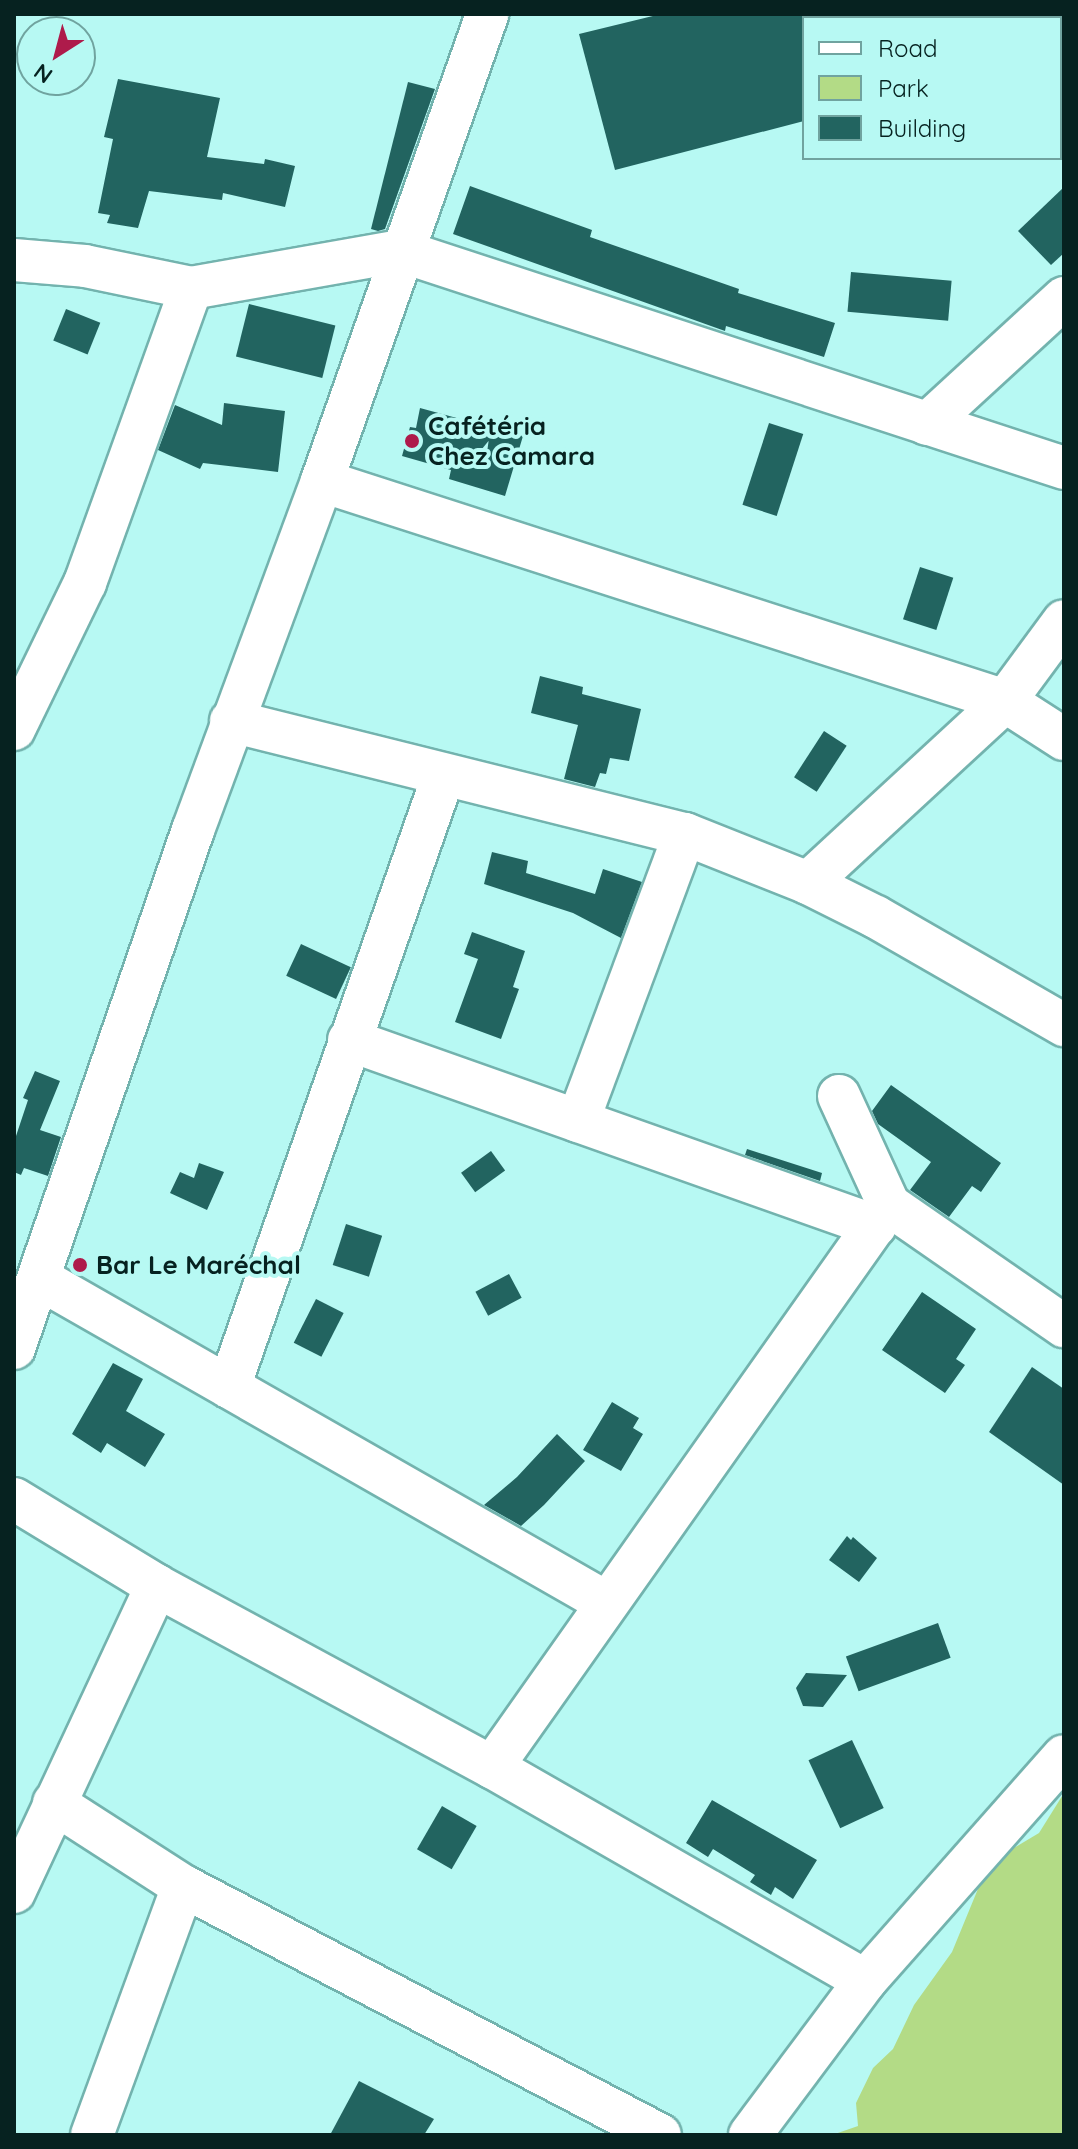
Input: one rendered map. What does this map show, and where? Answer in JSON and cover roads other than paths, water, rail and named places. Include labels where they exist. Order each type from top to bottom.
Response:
[{"type":"street","points":[[14,1348],[231,721],[322,481],[487,14]]},
{"type":"street","points":[[14,260],[85,266],[191,288],[401,251],[1064,468]]},
{"type":"street","points":[[14,729],[29,665],[85,583],[191,288]]},
{"type":"street","points":[[927,424],[1064,298]]},
{"type":"street","points":[[322,481],[1005,701],[1064,739]]},
{"type":"street","points":[[808,883],[1005,701],[1064,621]]},
{"type":"street","points":[[231,721],[443,777],[685,834],[808,883],[876,917],[1064,1025]]},
{"type":"street","points":[[229,1387],[443,777]]},
{"type":"street","points":[[578,1121],[685,834]]},
{"type":"street","points":[[349,1040],[578,1121],[882,1215],[1063,1324]]},
{"type":"street","points":[[839,1096],[882,1215]]},
{"type":"street","points":[[492,1767],[882,1215]]},
{"type":"street","points":[[40,1279],[607,1603]]},
{"type":"street","points":[[14,1499],[157,1586],[492,1767],[865,1981]]},
{"type":"street","points":[[14,1892],[157,1586]]},
{"type":"street","points":[[750,2135],[865,1981],[1064,1756]]},
{"type":"street","points":[[54,1803],[183,1886],[660,2135]]},
{"type":"street","points":[[92,2135],[183,1886]]},
{"type":"place","name":"Cafétéria Chez Camara","points":[[412,441]]},
{"type":"place","name":"Bar Le Maréchal","points":[[80,1265]]}]
